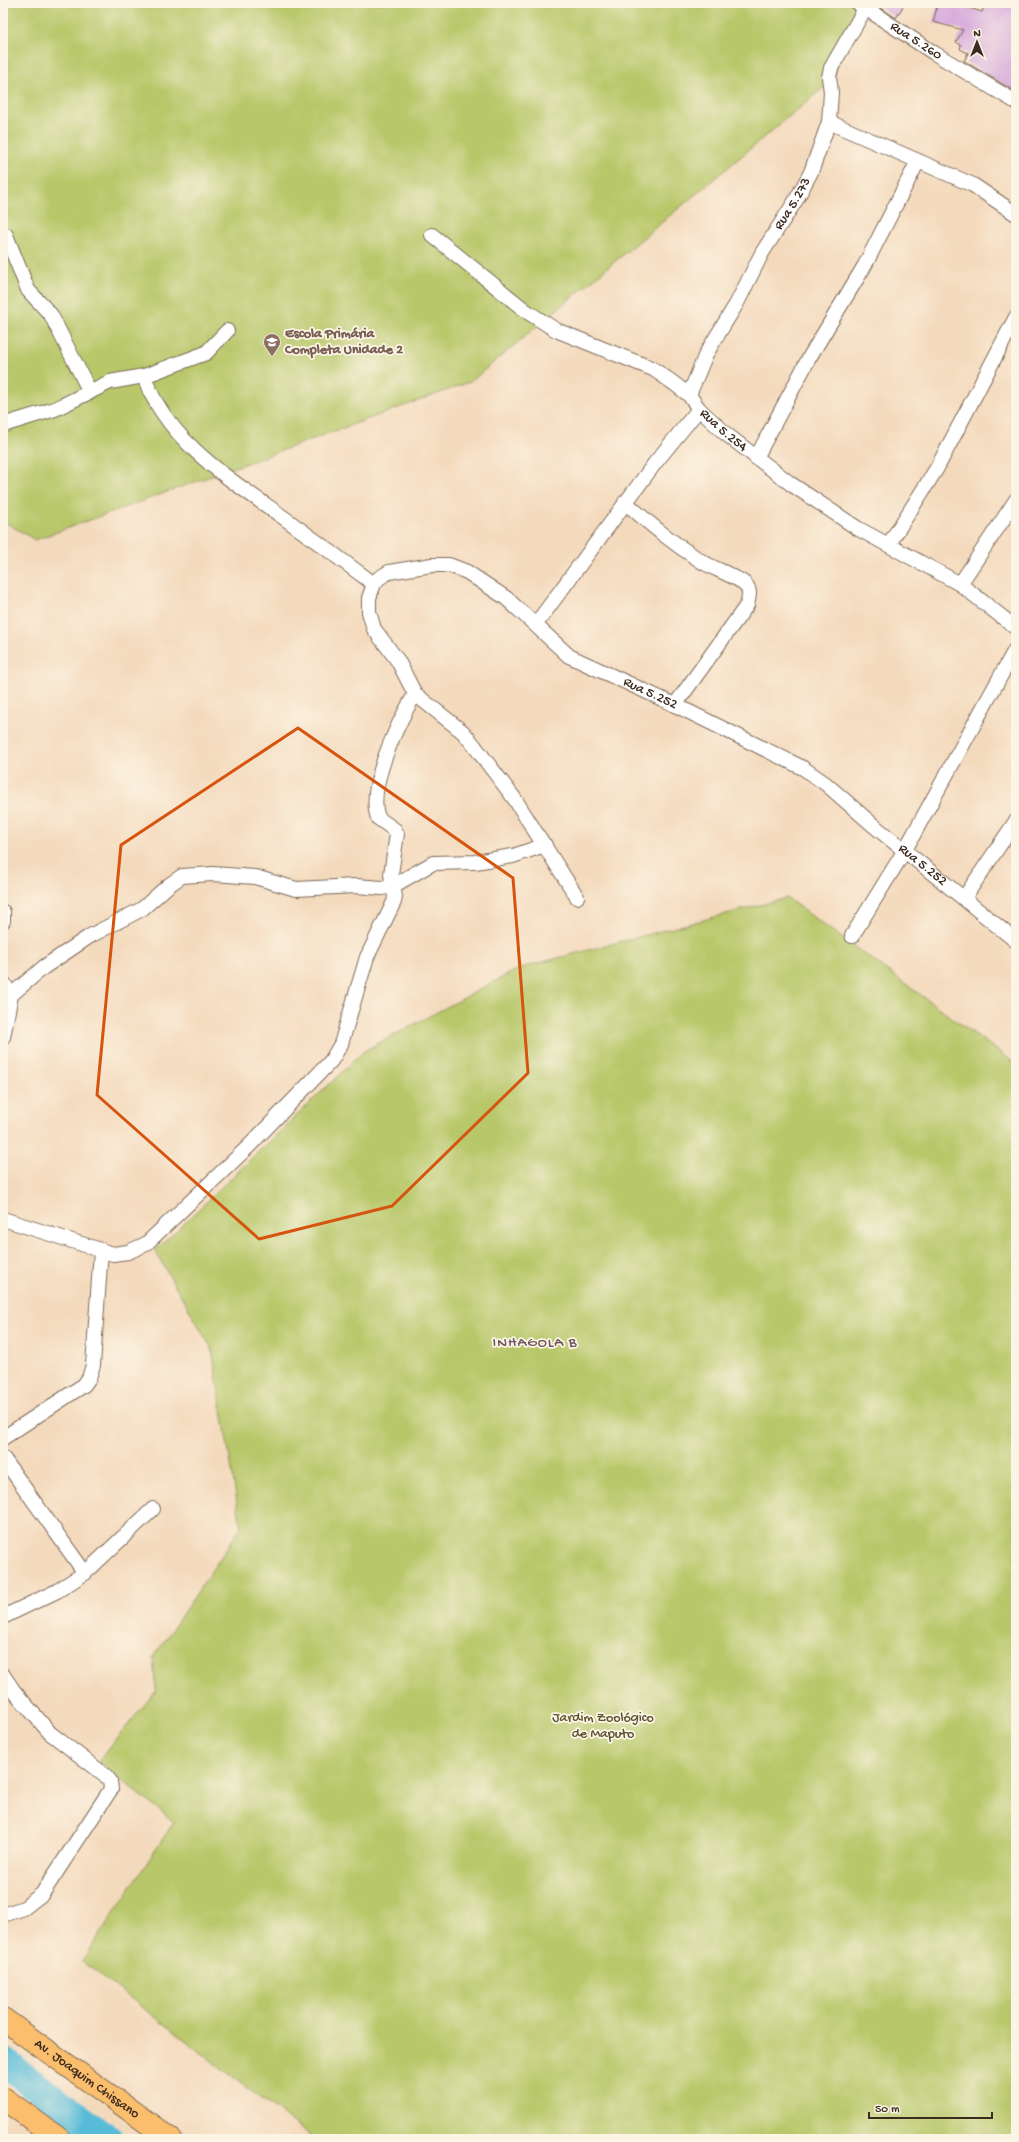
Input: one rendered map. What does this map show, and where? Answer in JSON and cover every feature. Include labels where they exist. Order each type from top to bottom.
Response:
[{"type":"main road","name":"Av. Joaquim Chissano","points":[[3,2018],[170,2139]]},
{"type":"main road","points":[[3,2098],[59,2139]]},
{"type":"street","name":"Rua 5.260","points":[[863,4],[934,53],[1016,102]]},
{"type":"street","name":"Rua 5.273","points":[[689,396],[706,354],[737,304],[762,253],[796,200],[811,172],[829,122],[831,92],[829,77],[831,68],[863,4]]},
{"type":"street","points":[[829,122],[972,185],[1016,214]]},
{"type":"street","points":[[756,458],[809,358],[865,265],[918,161]]},
{"type":"street","name":"Rua 5.254","points":[[432,235],[532,315],[556,330],[652,369],[689,396],[726,434],[756,458],[829,511],[960,584],[1016,628]]},
{"type":"street","points":[[6,236],[28,290],[51,315],[90,392]]},
{"type":"street","points":[[889,544],[937,468],[1016,317]]},
{"type":"street","points":[[3,425],[55,409],[110,382],[144,376],[206,353],[227,331]]},
{"type":"street","points":[[144,376],[148,388],[167,421],[202,457],[374,584],[369,598],[369,612],[374,630],[398,661],[415,694],[463,732],[473,744],[514,798],[577,896]]},
{"type":"street","points":[[536,624],[625,502],[700,409]]},
{"type":"street","points":[[960,584],[1016,500]]},
{"type":"street","points":[[625,502],[672,543],[714,569],[744,584],[748,589],[749,595],[747,605],[675,705]]},
{"type":"street","name":"Rua 5.252","points":[[374,584],[379,578],[389,572],[432,565],[449,565],[467,572],[492,587],[536,624],[569,656],[675,705],[803,768],[826,784],[1016,941]]},
{"type":"street","points":[[852,936],[905,850],[1016,648]]},
{"type":"street","points":[[3,1219],[113,1254],[128,1252],[146,1244],[248,1147],[331,1061],[341,1044],[367,957],[394,902],[395,897],[391,869],[397,834],[395,830],[378,818],[375,800],[376,784],[399,726],[415,694]]},
{"type":"street","points":[[964,898],[1016,822]]},
{"type":"street","points":[[3,1038],[11,995],[44,967],[90,936],[142,909],[182,876],[213,874],[254,877],[296,889],[356,886],[382,888],[393,886],[432,864],[475,862],[513,856],[545,845]]},
{"type":"street","points":[[3,912],[3,921]]},
{"type":"street","points":[[3,982],[11,995]]},
{"type":"street","points":[[3,1438],[84,1385],[89,1378],[92,1365],[101,1250]]},
{"type":"street","points":[[3,1458],[85,1573]]},
{"type":"street","points":[[3,1617],[58,1591],[85,1573],[153,1509]]},
{"type":"street","points":[[3,1675],[13,1690],[50,1733],[105,1775],[110,1781],[111,1789],[42,1894],[24,1908],[3,1915]]},
{"type":"highlighted area","points":[[298,728],[513,878],[528,1073],[392,1206],[259,1239],[97,1095],[121,845]]},
{"type":"green space","points":[[3,3],[858,3],[833,80],[470,382],[35,540],[3,521]]},
{"type":"green space","name":"Jardim Zoológico de Maputo","points":[[787,898],[1016,1064],[1016,2139],[314,2139],[82,1961],[174,1822],[98,1761],[156,1691],[153,1658],[241,1527],[212,1349],[155,1251],[364,1051],[520,968]]},
{"type":"building","points":[[874,3],[905,3],[896,18]]},
{"type":"building","points":[[938,3],[952,3],[982,12],[985,3],[1016,3],[1016,92],[964,61],[968,53],[960,49],[961,45],[956,42],[963,30],[933,22]]},
{"type":"waterway","points":[[3,2062],[108,2139]]},
{"type":"place","name":"Escola Primária Completa Unidade 2","points":[[272,357]]},
{"type":"district","name":"INHAGOLA B","points":[[535,1343]]}]
